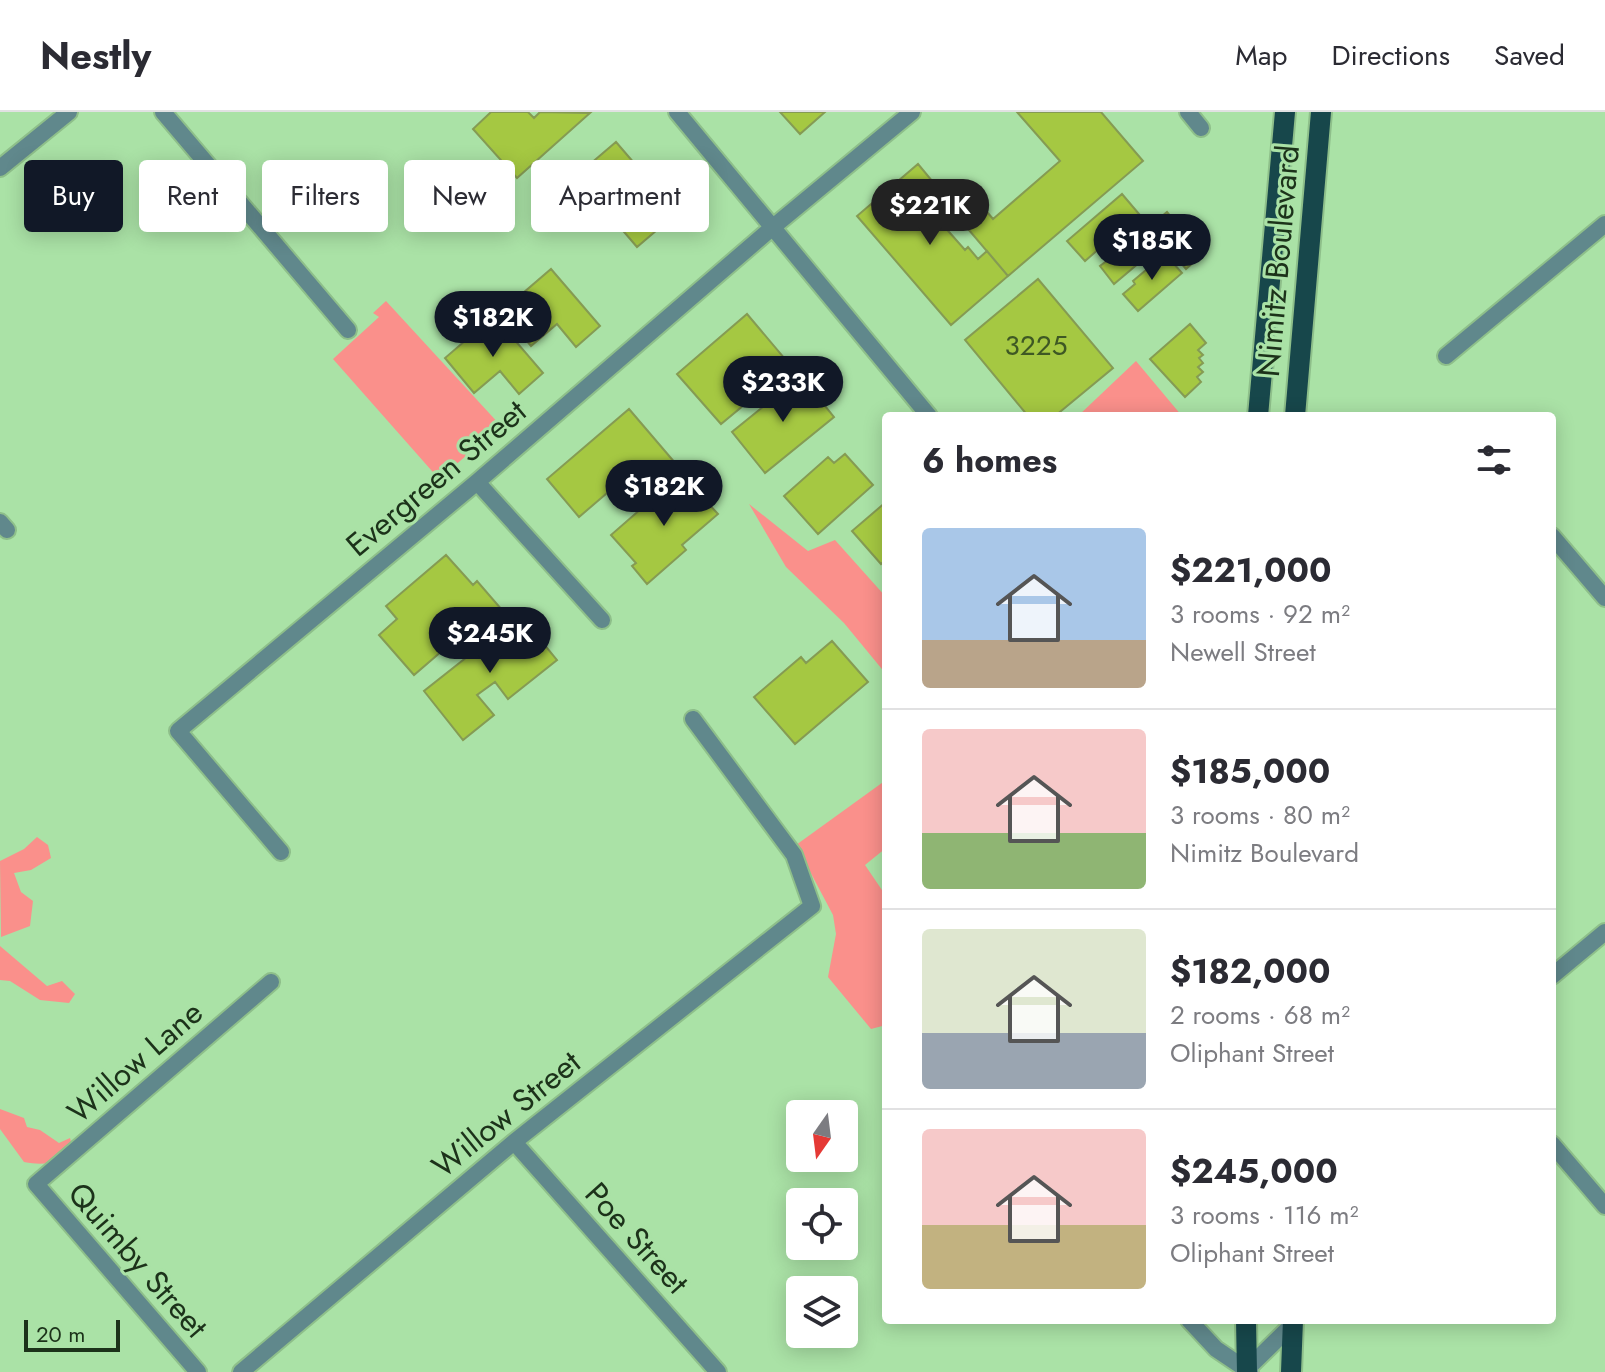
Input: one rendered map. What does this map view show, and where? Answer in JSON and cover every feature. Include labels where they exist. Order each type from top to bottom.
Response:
[{"type":"main road","name":"Nimitz Boulevard","points":[[1258,412],[1285,112]]},
{"type":"main road","name":"Nimitz Boulevard","points":[[1295,412],[1321,112]]},
{"type":"main road","points":[[1246,1324],[1248,1371]]},
{"type":"main road","points":[[1291,1372],[1293,1324]]},
{"type":"street","points":[[0,168],[69,112]]},
{"type":"street","points":[[163,112],[348,330]]},
{"type":"street","points":[[677,112],[926,412]]},
{"type":"street","name":"Evergreen Street","points":[[281,852],[178,731],[477,482],[773,227],[912,112]]},
{"type":"street","points":[[1188,112],[1201,128]]},
{"type":"street","points":[[1446,356],[1605,224]]},
{"type":"street","points":[[477,482],[602,620]]},
{"type":"street","points":[[1556,541],[1605,598]]},
{"type":"street","name":"Willow Street","points":[[241,1372],[514,1142],[812,906],[794,855],[693,719]]},
{"type":"street","points":[[1556,972],[1605,932]]},
{"type":"street","name":"Willow Lane","points":[[36,1184],[271,982]]},
{"type":"street","name":"Poe Street","points":[[514,1142],[718,1372]]},
{"type":"street","points":[[1556,1149],[1605,1206]]},
{"type":"street","name":"Quimby Street","points":[[36,1184],[198,1372]]},
{"type":"street","points":[[1193,1324],[1216,1349],[1248,1371],[1291,1324]]},
{"type":"shaded area","points":[[386,301],[501,426],[439,479],[333,359],[379,317],[373,313]]},
{"type":"shaded area","points":[[1136,361],[1179,412],[1082,412]]},
{"type":"shaded area","points":[[749,504],[808,551],[835,540],[882,593],[882,669],[844,623],[786,567]]},
{"type":"shaded area","points":[[882,783],[882,851],[865,865],[882,890],[882,1026],[871,1029],[828,977],[836,934],[833,915],[796,845]]},
{"type":"shaded area","points":[[37,837],[48,845],[51,858],[31,870],[14,873],[21,892],[33,901],[30,926],[1,937],[0,861],[24,849]]},
{"type":"shaded area","points":[[0,946],[47,986],[62,981],[75,994],[69,1003],[40,1000],[10,981],[0,980]]},
{"type":"shaded area","points":[[0,1109],[24,1118],[27,1127],[40,1130],[59,1143],[70,1138],[72,1145],[51,1162],[24,1162],[0,1129]]},
{"type":"building","points":[[491,112],[528,112],[534,118],[540,112],[590,113],[537,160],[531,160],[531,166],[517,178],[515,160],[501,160],[473,129]]},
{"type":"building","points":[[780,112],[825,112],[800,134]]},
{"type":"building","points":[[1017,112],[1101,112],[1143,161],[1008,276],[963,223],[982,206],[993,219],[1060,161]]},
{"type":"building","points":[[616,142],[631,160],[595,160]]},
{"type":"building","points":[[918,164],[943,194],[927,207],[965,250],[968,247],[978,259],[987,251],[1008,276],[951,325],[857,216]]},
{"type":"building","points":[[1122,194],[1139,214],[1085,261],[1067,241]]},
{"type":"building","points":[[1167,212],[1180,228],[1163,242],[1147,223],[1153,218],[1155,222]]},
{"type":"building","points":[[1142,226],[1159,246],[1114,284],[1100,266],[1112,257],[1109,254]]},
{"type":"building","points":[[624,232],[655,232],[637,247]]},
{"type":"building","points":[[1189,239],[1203,254],[1186,269],[1170,250]]},
{"type":"building","points":[[1165,254],[1182,273],[1138,311],[1123,294],[1135,284],[1133,281]]},
{"type":"building","points":[[551,269],[600,326],[576,347],[557,324],[531,346],[502,311]]},
{"type":"building","points":[[1038,279],[1113,368],[1060,412],[1025,412],[965,340]]},
{"type":"building","points":[[747,314],[791,366],[721,424],[677,374]]},
{"type":"building","points":[[494,316],[543,373],[519,394],[500,371],[474,393],[445,358]]},
{"type":"building","points":[[1190,324],[1206,343],[1198,350],[1203,355],[1199,358],[1203,363],[1198,367],[1203,372],[1197,377],[1201,382],[1185,397],[1150,359]]},
{"type":"building","points":[[801,376],[834,417],[765,473],[732,432]]},
{"type":"building","points":[[629,409],[676,464],[649,487],[634,470],[579,517],[547,479]]},
{"type":"building","points":[[845,454],[873,485],[818,534],[784,496],[828,457],[834,463]]},
{"type":"building","points":[[681,474],[718,514],[682,545],[686,550],[647,584],[632,566],[636,563],[611,535]]},
{"type":"building","points":[[882,505],[882,563],[881,564],[852,531]]},
{"type":"building","points":[[446,555],[473,585],[477,581],[502,610],[469,638],[464,632],[414,675],[379,635],[397,619],[386,606]]},
{"type":"building","points":[[520,615],[557,660],[508,699],[495,682],[477,695],[494,715],[463,740],[424,691]]},
{"type":"building","points":[[832,641],[868,682],[795,744],[754,697],[801,657],[806,663]]}]
